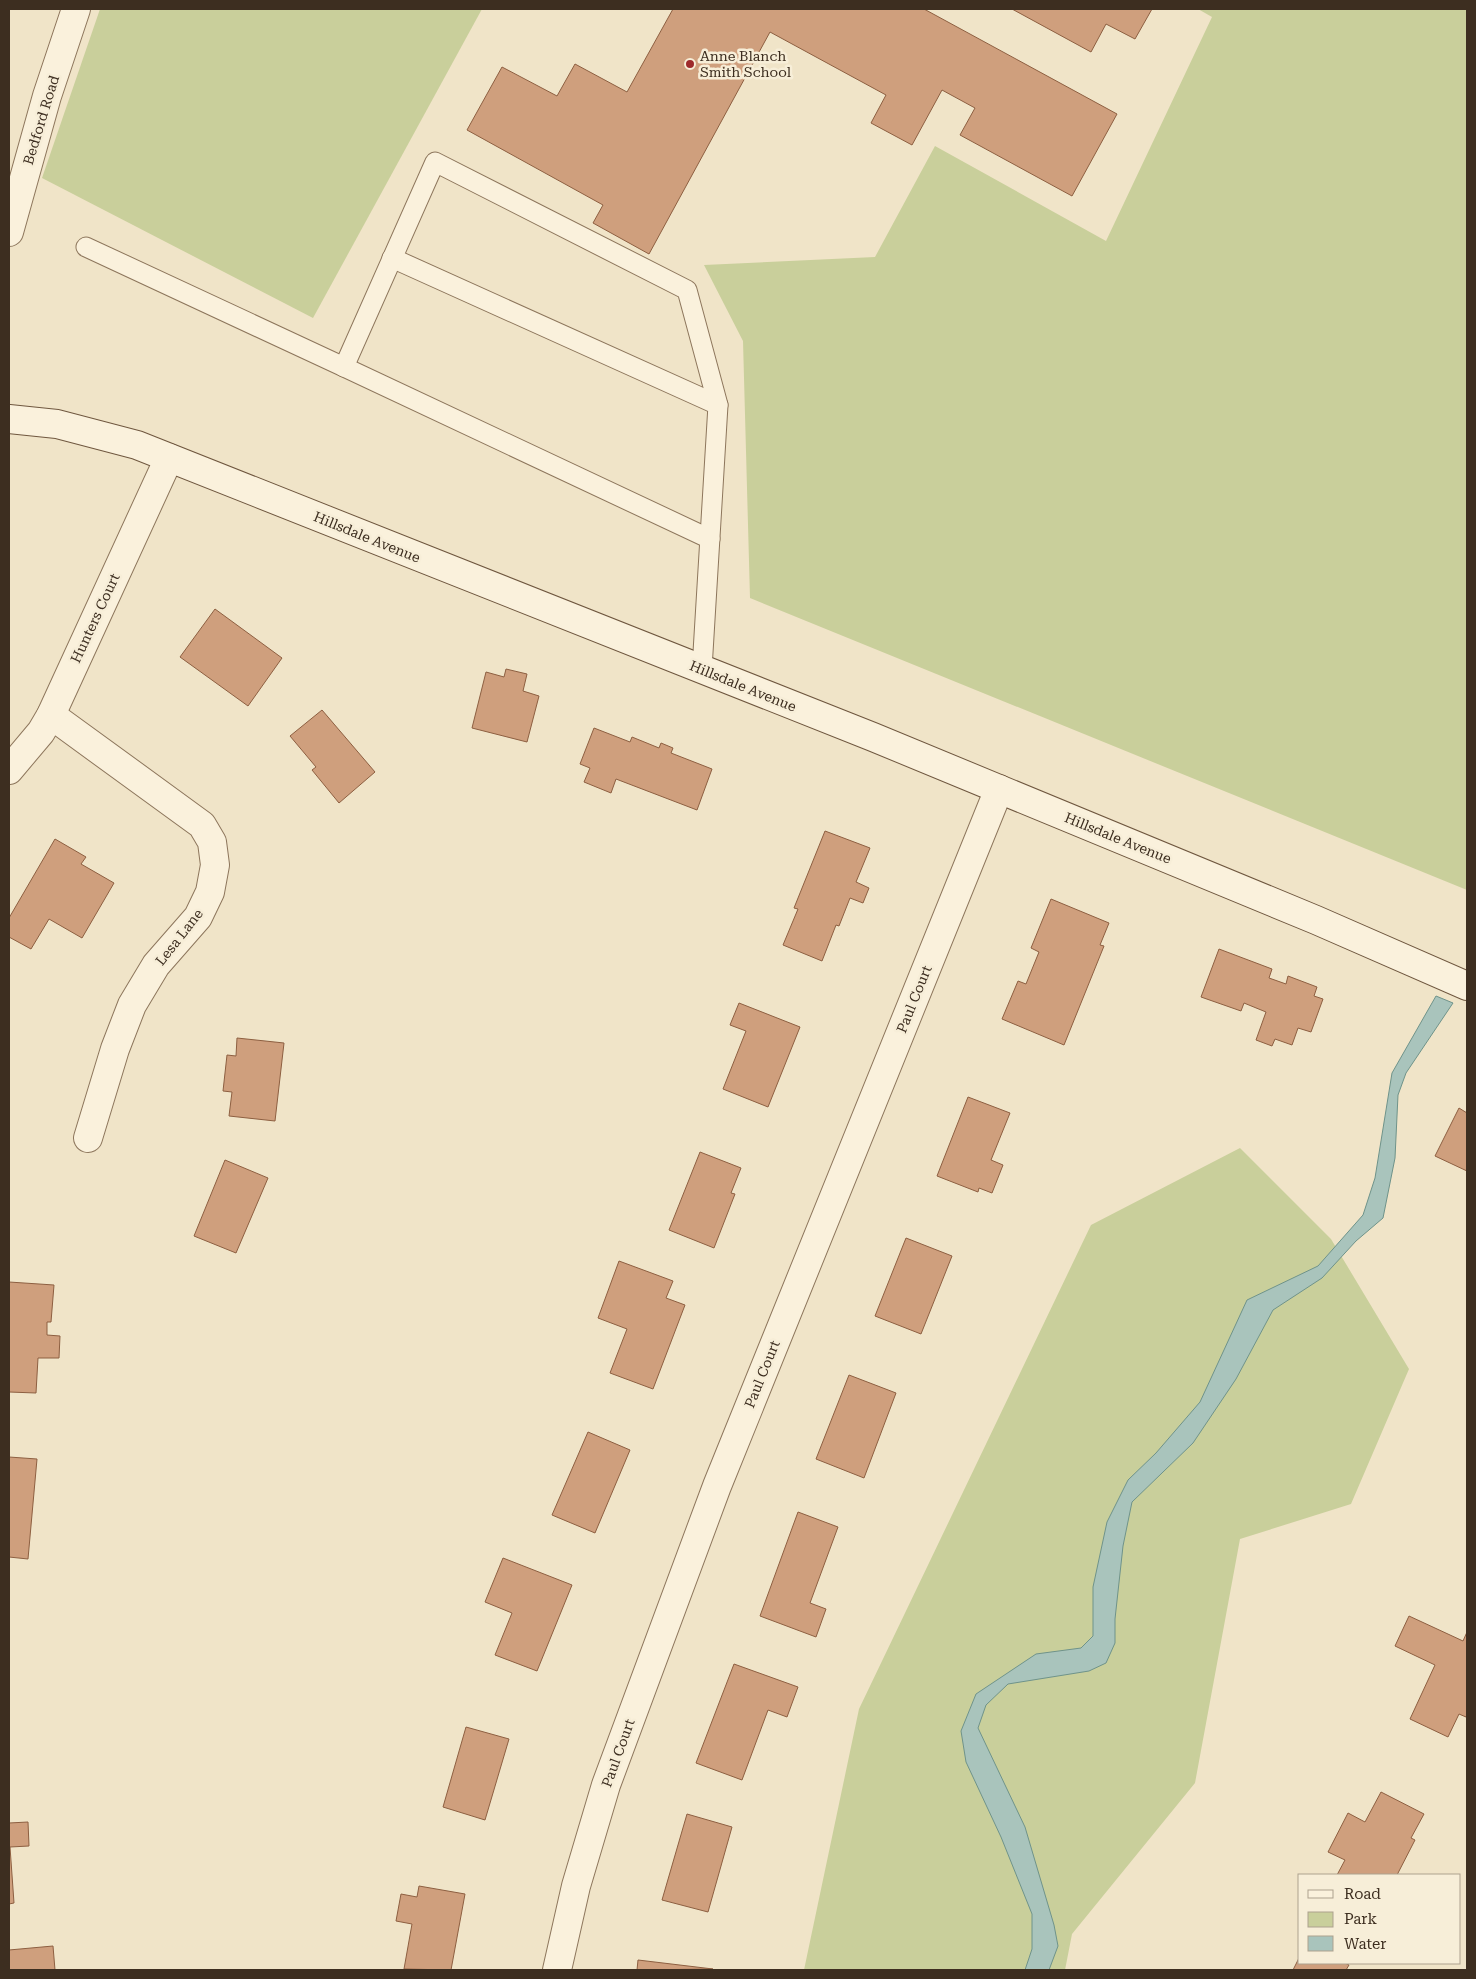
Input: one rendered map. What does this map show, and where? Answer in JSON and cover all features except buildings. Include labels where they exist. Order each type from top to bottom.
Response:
[{"type":"street","name":"Bedford Road","points":[[9,232],[47,96],[76,9]]},
{"type":"street","name":"Hillsdale Avenue","points":[[9,419],[56,424],[137,445],[702,669],[998,789],[1307,916],[1467,986]]},
{"type":"street","name":"Hunters Court","points":[[9,770],[41,732],[51,716],[169,458]]},
{"type":"street","name":"Lesa Lane","points":[[51,716],[202,825],[212,842],[215,864],[210,892],[198,916],[156,966],[132,1006],[115,1049],[88,1138]]},
{"type":"street","name":"Paul Court","points":[[557,1970],[576,1886],[606,1785],[710,1504],[998,789]]},
{"type":"lane","points":[[344,367],[435,162],[687,290],[718,405],[702,669]]},
{"type":"lane","points":[[86,248],[710,539]]},
{"type":"lane","points":[[392,258],[718,405]]},
{"type":"green space","points":[[100,9],[482,9],[313,318],[42,178]]},
{"type":"green space","points":[[1198,9],[1467,9],[1467,890],[750,598],[743,341],[704,265],[875,257],[935,146],[1106,241],[1212,17]]},
{"type":"green space","points":[[1240,1148],[1331,1239],[1409,1369],[1351,1504],[1240,1539],[1195,1783],[1072,1934],[1065,1970],[804,1970],[859,1709],[1091,1225]]},
{"type":"water","points":[[1436,996],[1453,1003],[1406,1073],[1398,1095],[1395,1158],[1383,1218],[1356,1241],[1322,1278],[1273,1310],[1236,1379],[1193,1443],[1132,1502],[1123,1546],[1115,1619],[1115,1643],[1106,1663],[1089,1671],[1008,1684],[986,1705],[978,1728],[1025,1827],[1054,1925],[1058,1946],[1049,1970],[1025,1970],[1032,1949],[1032,1914],[1001,1837],[966,1762],[961,1731],[976,1694],[1036,1654],[1081,1648],[1093,1636],[1093,1587],[1107,1522],[1128,1480],[1156,1453],[1200,1402],[1247,1300],[1318,1266],[1363,1215],[1375,1178],[1392,1073]]},
{"type":"place","name":"Anne Blanch Smith School","points":[[690,64]]}]
